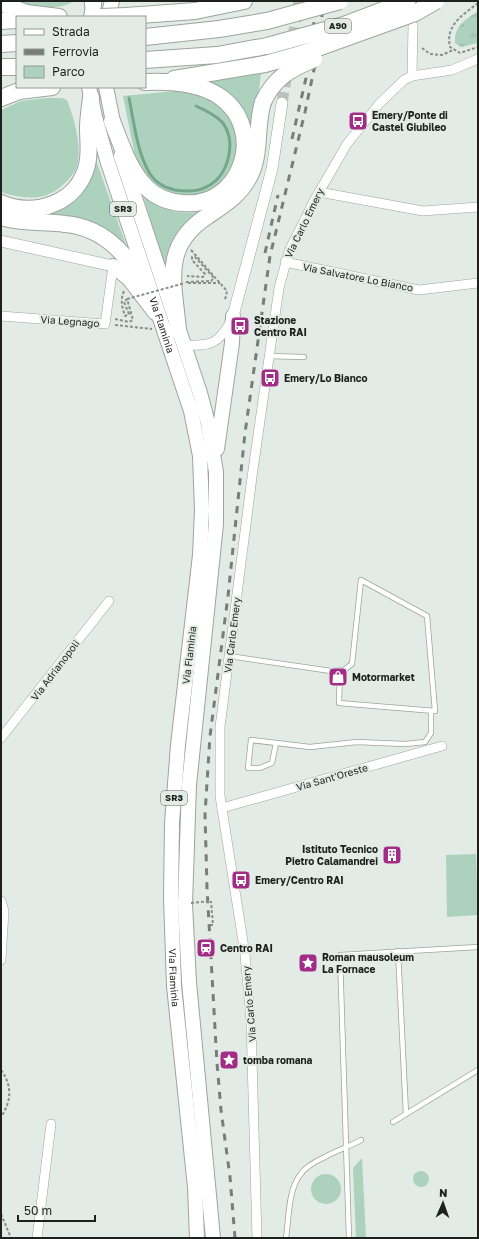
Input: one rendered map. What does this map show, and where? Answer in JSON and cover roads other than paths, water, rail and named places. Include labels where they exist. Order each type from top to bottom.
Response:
[{"type":"highway","points":[[108,16],[112,1]]},
{"type":"highway","points":[[94,8],[126,16],[195,11],[244,1]]},
{"type":"highway","name":"A90","points":[[146,37],[206,31],[267,21],[340,1]]},
{"type":"highway","name":"A90","points":[[146,60],[217,55],[267,46],[344,25],[406,1]]},
{"type":"highway","points":[[148,82],[265,64],[301,54],[415,13],[436,1]]},
{"type":"highway","points":[[1,3],[21,12],[51,16]]},
{"type":"highway","points":[[167,326],[172,275],[177,251],[190,229],[236,195],[249,177],[255,162],[260,112],[263,102],[275,81],[290,70],[357,43],[396,19]]},
{"type":"highway","points":[[1,21],[16,20]]},
{"type":"highway","points":[[1,44],[16,43]]},
{"type":"highway","points":[[1,67],[16,67]]},
{"type":"highway","points":[[112,121],[131,168],[147,188],[164,199],[182,203],[198,202],[214,196],[229,185],[240,169],[245,148],[245,140],[241,122],[232,108],[218,96],[204,89],[177,84],[148,82]]},
{"type":"highway","points":[[1,86],[16,85]]},
{"type":"highway","points":[[1,98],[19,91],[44,88]]},
{"type":"highway","points":[[1,203],[22,210],[47,207],[65,197],[77,186],[85,171],[88,156],[90,92]]},
{"type":"highway","name":"Via Flaminia","points":[[90,92],[108,163],[151,294],[167,326],[183,345],[204,408],[216,472],[215,541],[189,785],[185,890],[189,982],[213,1238]]},
{"type":"highway","name":"SR3","points":[[107,92],[112,121]]},
{"type":"highway","name":"Via Flaminia","points":[[112,121],[196,429],[200,456],[202,489],[198,581],[175,784],[170,898],[175,993],[194,1180],[197,1238]]},
{"type":"highway","points":[[1,217],[17,222],[72,225],[103,237],[128,258],[151,294]]},
{"type":"highway","points":[[113,266],[129,279],[137,291],[167,326]]},
{"type":"highway","points":[[216,472],[220,423],[232,343],[233,316]]},
{"type":"street","points":[[413,25],[412,76],[452,70],[478,59]]},
{"type":"street","name":"Via Carlo Emery","points":[[257,1238],[254,1058],[249,986],[232,864],[222,808],[220,728],[268,356],[279,288],[285,262],[319,192],[343,150],[362,124],[396,86],[412,76]]},
{"type":"street","points":[[183,345],[200,346],[214,343],[223,335],[233,316],[272,169],[282,103]]},
{"type":"street","points":[[319,192],[423,211],[478,207]]},
{"type":"street","points":[[1,241],[113,266]]},
{"type":"street","name":"Via Salvatore Lo Bianco","points":[[285,262],[418,290],[478,283]]},
{"type":"street","name":"Via Legnago","points":[[1,316],[105,324],[113,266]]},
{"type":"street","name":"Via Adrianopoli","points":[[1,738],[109,601]]},
{"type":"street","name":"Via Sant'Oreste","points":[[222,808],[442,746]]},
{"type":"street","points":[[1,901],[4,911],[1,960]]},
{"type":"street","points":[[37,1238],[51,1124]]},
{"type":"lane","points":[[268,356],[304,357]]},
{"type":"lane","points":[[229,656],[331,670],[340,670],[344,670],[352,664],[362,580],[427,616],[435,711],[339,703],[340,670]]},
{"type":"lane","points":[[276,743],[272,763],[260,768],[248,768],[251,740],[310,747],[357,742],[405,744],[425,742],[431,733],[430,711]]},
{"type":"lane","points":[[349,1238],[340,955],[478,947]]},
{"type":"lane","points":[[398,951],[406,1114]]},
{"type":"lane","points":[[393,1122],[478,1070]]},
{"type":"lane","points":[[286,1238],[292,1194],[300,1175],[306,1168],[326,1156],[347,1148],[361,1140]]},
{"type":"waterway","points":[[129,98],[139,147],[150,174],[161,185],[179,191],[204,188],[215,181],[226,166],[230,148],[227,130],[222,122],[213,115],[196,106]]},
{"type":"tunnel","points":[[282,103],[299,1]]},
{"type":"railway","points":[[292,139],[306,78],[317,1]]},
{"type":"railway","points":[[235,1238],[230,1177],[221,1110],[217,1063],[207,888],[205,814],[210,736],[228,596],[245,433],[270,256],[315,65],[324,1]]},
{"type":"railway","points":[[265,253],[278,195]]},
{"type":"place","name":"Emery/Ponte di Castel Giubileo","points":[[358,121]]},
{"type":"place","name":"Stazione Centro RAI","points":[[240,326]]},
{"type":"place","name":"Emery/Lo Bianco","points":[[270,378]]},
{"type":"place","name":"Motormarket","points":[[338,677]]},
{"type":"place","name":"Istituto Tecnico Pietro Calamandrei","points":[[392,855]]},
{"type":"place","name":"Emery/Centro RAI","points":[[241,880]]},
{"type":"place","name":"Centro RAI","points":[[206,948]]},
{"type":"place","name":"Roman mausoleum La Fornace","points":[[308,963]]},
{"type":"place","name":"tomba romana","points":[[229,1060]]}]
